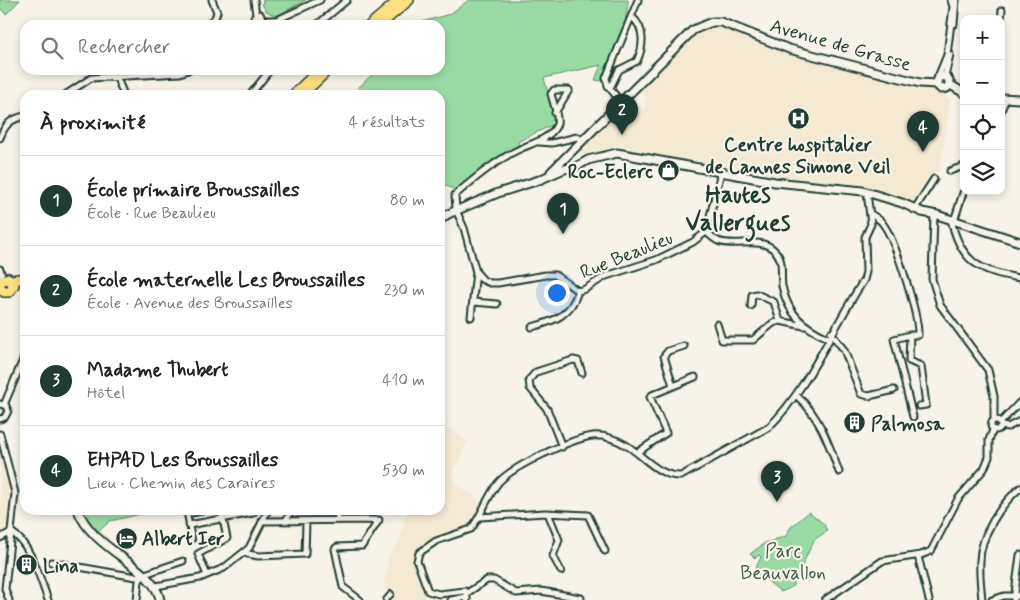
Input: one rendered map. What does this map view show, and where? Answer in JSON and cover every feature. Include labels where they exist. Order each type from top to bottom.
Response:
[{"type":"highway","points":[[376,20],[400,0]]},
{"type":"highway","points":[[386,20],[409,0]]},
{"type":"highway","points":[[298,90],[314,75]]},
{"type":"highway","points":[[307,90],[323,75]]},
{"type":"highway","points":[[5,286],[20,283]]},
{"type":"street","points":[[206,0],[213,0],[218,12],[212,20]]},
{"type":"street","points":[[254,0],[256,15],[254,20]]},
{"type":"street","points":[[256,15],[260,14],[262,20],[277,20],[320,0]]},
{"type":"street","points":[[323,20],[347,0]]},
{"type":"street","points":[[621,102],[610,88],[606,78],[638,0]]},
{"type":"street","points":[[939,80],[947,55],[953,7],[951,0]]},
{"type":"street","points":[[939,80],[948,65],[956,0]]},
{"type":"street","points":[[1001,15],[1002,10]]},
{"type":"street","points":[[610,88],[619,70],[635,63],[639,57],[642,37],[639,26],[632,17]]},
{"type":"street","name":"Avenue de Grasse","points":[[445,217],[456,210],[548,176],[693,30],[712,22],[726,24],[788,50],[824,60],[920,83],[939,80],[943,89],[949,84]]},
{"type":"street","points":[[73,90],[91,78],[135,75]]},
{"type":"street","points":[[254,90],[266,75]]},
{"type":"street","points":[[116,76],[122,90]]},
{"type":"street","points":[[939,80],[949,80],[949,84],[960,91]]},
{"type":"street","points":[[539,142],[556,125],[551,94],[554,90],[570,90],[555,113]]},
{"type":"street","points":[[1005,98],[1020,99]]},
{"type":"street","points":[[0,138],[4,129],[13,119],[20,117]]},
{"type":"street","points":[[471,317],[476,272],[454,199],[459,192],[517,150],[539,142],[552,143],[577,137],[580,142],[577,160],[572,169],[568,168],[548,176]]},
{"type":"street","points":[[568,168],[565,158],[588,160],[620,153],[720,172],[867,193],[902,203],[914,210],[934,214],[1020,242]]},
{"type":"street","points":[[950,171],[960,167]]},
{"type":"street","points":[[720,172],[706,232],[716,240],[724,243],[759,243],[769,245],[775,250],[780,257],[782,286],[788,302],[796,318],[804,326]]},
{"type":"street","points":[[914,210],[934,179]]},
{"type":"street","points":[[466,596],[461,590],[434,594],[428,591],[417,561],[419,553],[427,546],[465,533],[471,529],[480,517],[498,482],[516,468],[562,447],[593,436],[617,440],[638,452],[662,472],[671,476],[681,476],[769,427],[796,396],[864,280],[866,272],[865,237],[871,224],[867,193]]},
{"type":"street","points":[[962,195],[952,220],[960,248],[980,268],[995,274],[1020,278]]},
{"type":"street","points":[[871,214],[883,224],[913,300],[918,335],[894,339],[913,417]]},
{"type":"street","points":[[825,600],[882,561],[918,556],[931,550],[958,499],[984,469],[989,456],[993,430],[990,424],[994,420],[994,396],[988,370],[940,305],[932,279],[934,214]]},
{"type":"street","name":"Rue Beaulieu","points":[[476,272],[483,280],[490,283],[555,275],[578,291],[585,289],[606,276],[656,260],[693,242],[706,232]]},
{"type":"street","points":[[0,269],[5,286]]},
{"type":"street","points":[[532,327],[558,319],[568,312],[578,291]]},
{"type":"street","points":[[751,306],[752,295],[757,294],[774,302],[780,321]]},
{"type":"street","points":[[473,302],[497,304]]},
{"type":"street","points":[[717,324],[722,340],[753,340],[773,323],[780,321],[804,326],[830,336],[844,350],[861,394],[869,396],[894,390]]},
{"type":"street","points":[[910,336],[909,360],[921,366],[926,405],[918,406]]},
{"type":"street","points":[[673,386],[664,356],[668,351],[684,346]]},
{"type":"street","points":[[562,447],[547,409],[530,388],[529,380],[536,372],[573,360],[578,361],[582,373]]},
{"type":"street","points":[[0,419],[7,413],[2,404],[20,366]]},
{"type":"street","points":[[638,452],[666,433],[650,398],[695,377]]},
{"type":"street","points":[[796,396],[824,432],[839,472]]},
{"type":"street","points":[[993,430],[997,430],[1020,402]]},
{"type":"street","points":[[994,420],[1008,427],[1020,421]]},
{"type":"street","points":[[0,434],[15,493],[2,588],[9,600]]},
{"type":"street","points":[[982,600],[980,559],[989,529],[999,510],[1020,488]]},
{"type":"street","points":[[480,517],[548,513],[588,516],[605,551]]},
{"type":"street","points":[[548,513],[559,540],[554,559],[561,571]]},
{"type":"street","points":[[81,515],[95,537],[156,586],[160,600]]},
{"type":"street","points":[[187,515],[192,539]]},
{"type":"street","points":[[207,575],[197,553],[227,538],[222,515]]},
{"type":"street","points":[[189,524],[241,515]]},
{"type":"street","points":[[156,586],[207,575],[224,568],[244,554],[249,548],[265,515]]},
{"type":"street","points":[[286,520],[289,515]]},
{"type":"street","points":[[338,515],[338,520]]},
{"type":"street","points":[[262,521],[379,520],[362,546],[337,547],[335,549],[343,587],[360,600]]},
{"type":"street","points":[[244,554],[258,556],[305,554],[306,521]]},
{"type":"street","points":[[0,538],[11,532]]},
{"type":"street","points":[[11,532],[18,538],[33,560],[48,600]]},
{"type":"street","points":[[992,600],[1004,596],[1016,597],[1020,555]]},
{"type":"street","points":[[918,556],[930,600]]},
{"type":"street","points":[[50,562],[136,577],[157,568],[183,561]]},
{"type":"street","points":[[137,600],[139,581],[143,575]]},
{"type":"street","points":[[450,600],[466,596],[487,580],[494,580],[516,593],[541,591],[581,598]]},
{"type":"street","points":[[386,600],[391,594]]},
{"type":"shaded area","name":"Centre hospitalier de Cannes Simone Veil","points":[[713,27],[726,28],[791,55],[947,93],[946,98],[951,98],[939,172],[934,173],[924,194],[915,204],[850,184],[767,174],[728,165],[725,168],[617,146],[584,155],[580,150],[582,146],[621,108],[643,110],[647,97],[640,90],[694,37]]},
{"type":"shaded area","points":[[445,425],[467,442],[453,472],[455,483],[482,502],[469,525],[460,532],[438,536],[420,547],[414,558],[426,597],[416,600],[391,600],[384,582],[389,557],[401,536],[406,515],[445,515]]},
{"type":"shaded area","points":[[0,452],[11,494],[8,526],[0,533]]},
{"type":"green space","points":[[0,0],[20,0],[6,14],[0,8]]},
{"type":"green space","points":[[263,0],[306,0],[276,16],[266,11],[262,4]]},
{"type":"green space","points":[[469,0],[628,0],[625,22],[601,81],[595,80],[601,65],[544,78],[556,123],[519,141],[518,145],[455,190],[445,185],[445,90],[358,90],[372,75],[445,75],[445,20],[429,20],[450,14]]},
{"type":"green space","name":"Parc Beauvallon","points":[[809,512],[824,524],[827,531],[814,540],[792,587],[781,592],[765,579],[753,573],[761,557],[759,555],[755,558],[750,554],[765,543],[786,536],[790,528]]},
{"type":"green space","points":[[85,515],[137,515],[110,521],[96,534]]},
{"type":"place","name":"Centre hospitalier de Cannes Simone Veil","points":[[798,118]]},
{"type":"place","name":"École maternelle Les Broussailles","points":[[622,135]]},
{"type":"place","name":"EHPAD Les Broussailles","points":[[923,152]]},
{"type":"place","name":"Roc-Eclerc","points":[[669,171]]},
{"type":"place","name":"École primaire Broussailles","points":[[563,234]]},
{"type":"place","name":"Palmosa","points":[[855,423]]},
{"type":"place","name":"Madame Thubert","points":[[777,502]]},
{"type":"place","name":"Albert Ier","points":[[126,538]]},
{"type":"place","name":"Lina","points":[[27,565]]},
{"type":"district","name":"Hautes Vallergues","points":[[738,208]]}]
